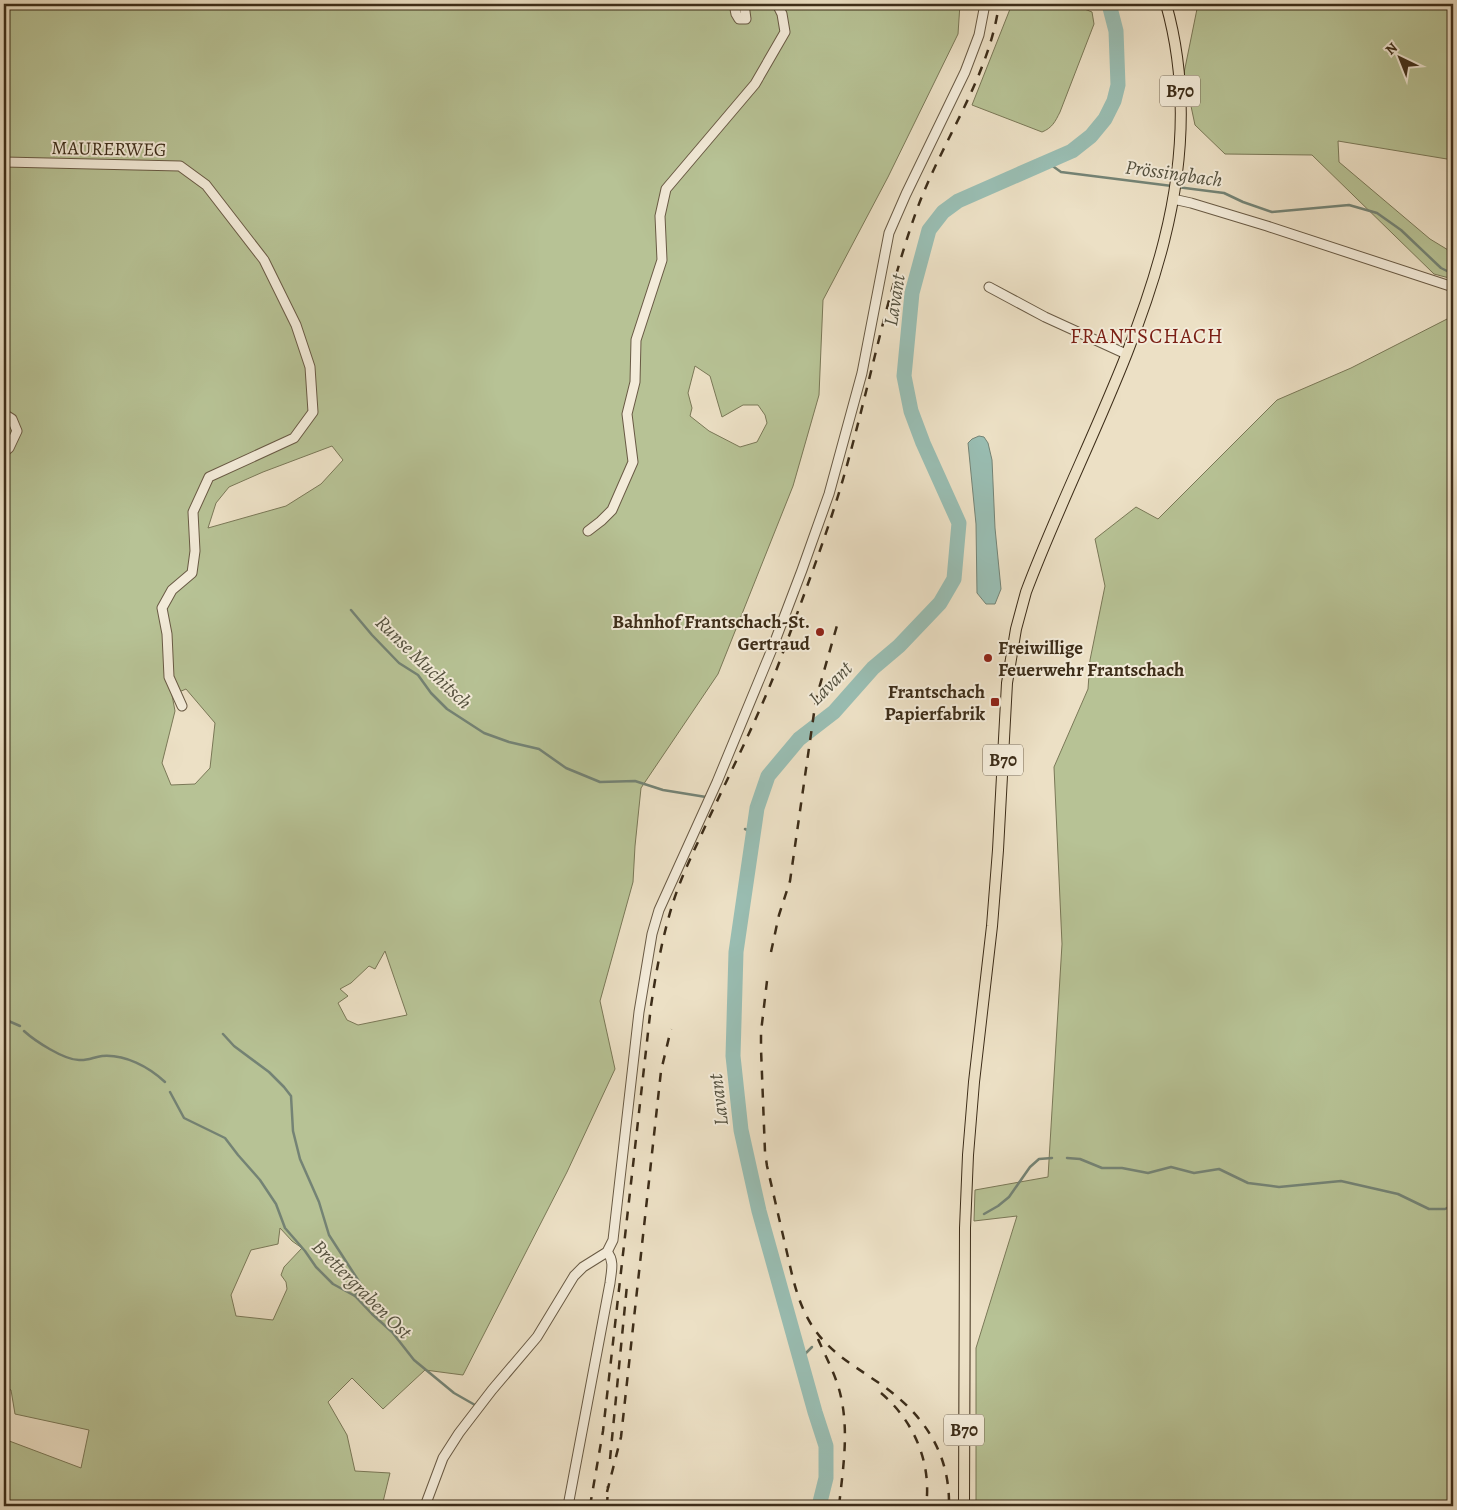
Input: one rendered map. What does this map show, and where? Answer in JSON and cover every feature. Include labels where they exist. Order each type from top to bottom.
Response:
[{"type":"main road","name":"B70","points":[[964,1506],[965,1228],[968,1155],[974,1082],[992,926],[1007,683],[1016,629],[1029,586],[1126,354],[1156,273],[1173,196],[1179,147],[1180,87],[1175,47],[1166,4]]},
{"type":"street","points":[[734,4],[736,14],[740,19],[746,19],[744,4]]},
{"type":"street","points":[[588,531],[612,510],[633,462],[627,414],[635,382],[636,340],[662,260],[660,216],[666,190],[756,84],[785,32],[782,14],[777,4]]},
{"type":"street","points":[[425,1506],[443,1458],[459,1433],[492,1390],[537,1337],[574,1276],[582,1267],[606,1252],[613,1240],[639,1012],[652,934],[659,910],[721,773],[802,570],[829,494],[862,372],[889,233],[965,72],[979,35],[985,4]]},
{"type":"street","name":"MAURERWEG","points":[[4,162],[180,166],[206,185],[264,260],[296,325],[310,367],[313,412],[294,438],[209,477],[193,512],[195,551],[192,573],[172,590],[162,608],[167,634],[169,677],[182,706]]},
{"type":"street","points":[[1173,196],[1453,287]]},
{"type":"street","points":[[989,287],[1045,317],[1126,354]]},
{"type":"street","points":[[4,414],[12,420],[17,431],[9,448],[4,452]]},
{"type":"street","points":[[568,1506],[610,1283],[612,1263],[611,1257],[606,1252]]},
{"type":"green space","points":[[4,4],[960,4],[958,34],[888,177],[823,300],[819,395],[793,486],[718,674],[641,788],[633,882],[600,1001],[615,1069],[567,1172],[463,1375],[425,1370],[383,1409],[352,1378],[328,1402],[347,1435],[355,1471],[390,1473],[382,1506],[4,1506],[4,1439],[81,1468],[89,1430],[15,1414],[11,1390],[4,1386]],"holes":[[[695,366],[710,376],[722,417],[743,405],[758,405],[765,415],[767,423],[757,442],[740,447],[709,431],[690,416],[692,408],[688,393]],[[332,446],[343,460],[321,484],[286,506],[208,528],[216,503],[229,487]],[[186,689],[215,723],[210,768],[195,784],[171,785],[162,763],[175,711],[172,695]],[[385,951],[407,1015],[358,1025],[347,1020],[338,1003],[348,996],[340,989],[351,983],[369,966],[375,969]],[[280,1228],[292,1241],[302,1248],[284,1267],[281,1275],[286,1282],[287,1289],[273,1320],[236,1316],[231,1295],[251,1250],[278,1244]]]},
{"type":"green space","points":[[1012,4],[1072,4],[1092,12],[1094,24],[1060,112],[1053,124],[1042,132],[972,105]]},
{"type":"green space","points":[[1198,4],[1453,4],[1453,160],[1338,141],[1339,162],[1430,239],[1453,253],[1453,279],[1434,274],[1312,155],[1225,154],[1195,125],[1184,73]]},
{"type":"green space","points":[[1449,318],[1453,322],[1453,1506],[976,1506],[976,1348],[1017,1216],[974,1221],[975,1190],[1048,1177],[1062,944],[1054,767],[1088,689],[1090,660],[1105,586],[1095,539],[1136,507],[1158,519],[1277,400],[1351,368]]},
{"type":"water","points":[[979,436],[984,437],[988,443],[992,460],[995,528],[1001,589],[995,604],[986,604],[977,593],[976,524],[968,443]]},
{"type":"waterway","name":"Lavant","points":[[819,1506],[826,1478],[826,1446],[759,1211],[741,1130],[733,1056],[736,952],[757,808],[768,776],[799,739],[834,712],[873,668],[899,646],[940,603],[954,579],[959,523],[923,443],[911,411],[904,376],[912,293],[929,230],[943,212],[958,201],[1072,151],[1091,136],[1105,119],[1114,101],[1118,85],[1116,31],[1109,4]]},
{"type":"waterway","name":"Prössingbach","points":[[1047,162],[1061,172],[1172,186]]},
{"type":"waterway","name":"Prössingbach","points":[[1177,187],[1224,193],[1272,212],[1349,205],[1377,213],[1401,230],[1441,268],[1453,274]]},
{"type":"waterway","name":"Runse Muchitsch","points":[[351,610],[399,663],[418,675],[431,693],[447,709],[484,733],[509,742],[539,749],[566,768],[600,782],[635,781],[663,790],[706,797]]},
{"type":"waterway","name":"Runse Muchitsch","points":[[745,829],[754,833]]},
{"type":"waterway","name":"Brettergraben Ost","points":[[4,1019],[20,1026]]},
{"type":"waterway","name":"Brettergraben Ost","points":[[24,1031],[42,1045],[66,1057],[82,1060],[102,1056],[128,1059],[152,1071],[165,1082]]},
{"type":"waterway","points":[[223,1034],[234,1046],[269,1072],[291,1096],[293,1131],[300,1159],[319,1202],[329,1235],[360,1283],[355,1296]]},
{"type":"waterway","name":"Brettergraben Ost","points":[[170,1092],[184,1118],[225,1138],[260,1180],[276,1204],[285,1228],[316,1267],[333,1284],[355,1296],[392,1332],[414,1360],[454,1393],[475,1405]]},
{"type":"waterway","points":[[984,1214],[1009,1197],[1030,1167],[1039,1159],[1052,1158]]},
{"type":"waterway","points":[[1067,1158],[1080,1159],[1102,1168],[1122,1168],[1148,1173],[1171,1167],[1194,1173],[1219,1169],[1248,1183],[1279,1187],[1341,1181],[1398,1194],[1429,1209],[1445,1209],[1453,1205]]},
{"type":"waterway","points":[[800,1359],[812,1347]]},
{"type":"railway","points":[[590,1506],[603,1431],[651,1006],[668,918],[689,862],[749,733],[785,647],[828,527],[843,478],[906,242],[926,186],[975,84],[994,31],[999,4]]},
{"type":"railway","points":[[771,952],[779,915],[790,881],[816,699],[838,622]]},
{"type":"railway","points":[[767,981],[761,1032],[765,1152],[799,1300],[821,1338],[843,1358],[907,1405],[930,1434],[944,1467],[948,1486],[949,1506]]},
{"type":"railway","points":[[607,1492],[621,1437],[661,1071],[671,1029]]},
{"type":"railway","points":[[610,1459],[627,1285]]},
{"type":"railway","points":[[818,1339],[839,1389],[844,1418],[845,1448],[839,1506]]},
{"type":"railway","points":[[881,1393],[903,1416],[918,1444],[926,1474],[926,1506]]},
{"type":"railway","points":[[607,1506],[608,1486]]},
{"type":"place","name":"Bahnhof Frantschach-St. Gertraud","points":[[820,632]]},
{"type":"place","name":"Freiwillige Feuerwehr Frantschach","points":[[988,658]]},
{"type":"place","name":"Frantschach Papierfabrik","points":[[995,702]]},
{"type":"district","name":"FRANTSCHACH","points":[[1147,336]]}]
